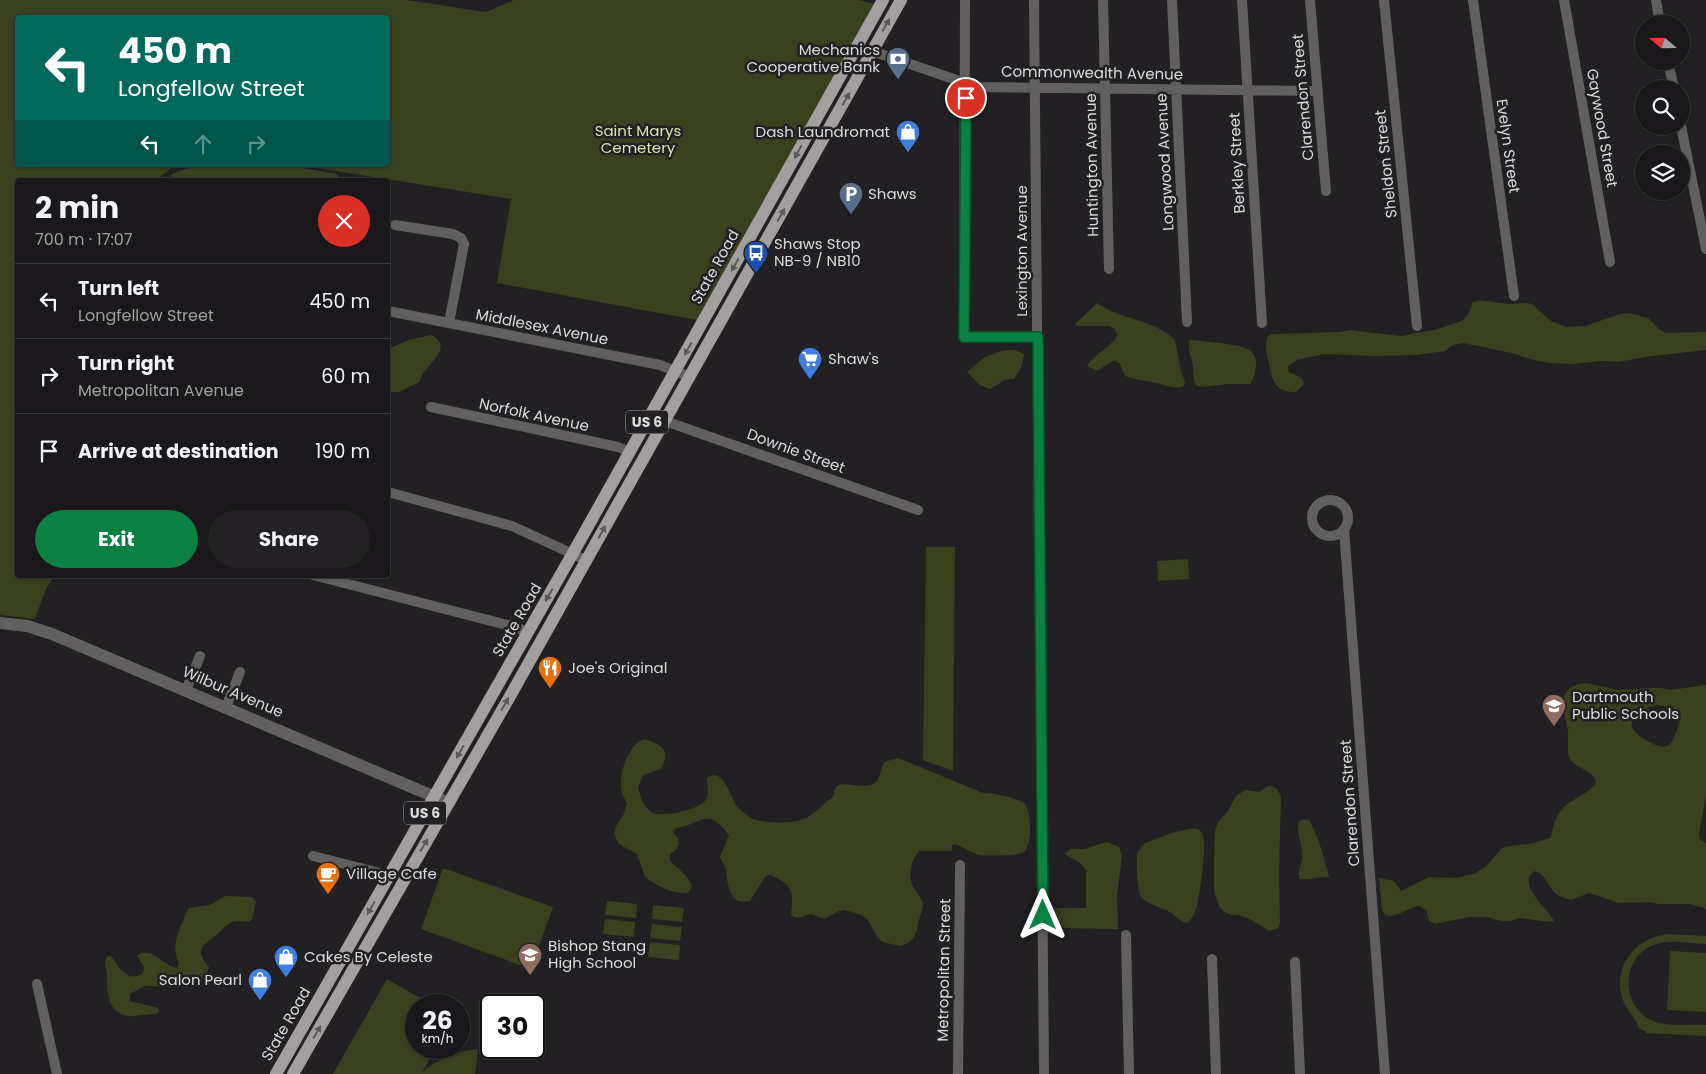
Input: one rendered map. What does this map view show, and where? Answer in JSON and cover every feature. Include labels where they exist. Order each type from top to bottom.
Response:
[{"type":"main road","name":"US 6","points":[[783,180],[883,0]]},
{"type":"main road","name":"US 6","points":[[796,187],[901,0]]},
{"type":"main road","points":[[783,180],[796,187]]},
{"type":"main road","name":"State Road","points":[[276,1074],[783,180]]},
{"type":"main road","name":"State Road","points":[[293,1074],[449,802],[796,187]]},
{"type":"street","points":[[966,0],[964,337],[1038,337]]},
{"type":"street","name":"Lexington Avenue","points":[[1034,0],[1044,1074]]},
{"type":"street","name":"Huntington Avenue","points":[[1104,0],[1109,269]]},
{"type":"street","name":"Longwood Avenue","points":[[1172,0],[1187,322]]},
{"type":"street","name":"Berkley Street","points":[[1242,0],[1262,324]]},
{"type":"street","name":"Clarendon Street","points":[[1310,0],[1326,191]]},
{"type":"street","name":"Sheldon Street","points":[[1384,0],[1417,326]]},
{"type":"street","name":"Evelyn Street","points":[[1473,0],[1514,296]]},
{"type":"street","name":"Gaywood Street","points":[[1564,0],[1610,262]]},
{"type":"street","points":[[1656,0],[1658,15]]},
{"type":"street","name":"Commonwealth Avenue","points":[[872,51],[976,87],[1318,91]]},
{"type":"street","points":[[1683,135],[1706,249]]},
{"type":"street","points":[[395,225],[454,234],[461,238],[464,244],[449,323]]},
{"type":"street","name":"Middlesex Avenue","points":[[390,311],[660,365],[690,377]]},
{"type":"street","name":"Norfolk Avenue","points":[[431,407],[630,452]]},
{"type":"street","name":"Downie Street","points":[[665,420],[918,510]]},
{"type":"street","points":[[390,493],[512,526],[586,560]]},
{"type":"street","name":"Clarendon Street","points":[[1344,529],[1385,1074]]},
{"type":"street","points":[[325,578],[528,632]]},
{"type":"street","name":"Wilbur Avenue","points":[[0,623],[42,630],[449,802]]},
{"type":"street","points":[[186,690],[200,656]]},
{"type":"street","points":[[226,707],[240,672]]},
{"type":"street","points":[[313,856],[376,872],[388,878]]},
{"type":"street","name":"Metropolitan Street","points":[[958,1074],[960,866]]},
{"type":"street","points":[[1126,934],[1129,1074]]},
{"type":"street","points":[[1212,959],[1216,1074]]},
{"type":"street","points":[[1295,962],[1300,1074]]},
{"type":"street","points":[[37,984],[57,1074]]},
{"type":"green space","name":"Saint Marys Cemetery","points":[[0,0],[406,0],[486,12],[514,0],[859,0],[874,4],[697,320],[497,283],[511,199],[390,180],[390,178],[311,167],[390,167],[390,15],[15,15],[15,167],[172,167],[159,178],[15,178],[15,578],[53,578],[46,589],[35,619],[0,615]]},
{"type":"green space","points":[[191,167],[298,167],[337,174],[339,178],[170,178],[172,174]]},
{"type":"green space","points":[[1478,300],[1509,304],[1528,303],[1533,305],[1551,321],[1566,327],[1585,326],[1620,314],[1629,313],[1648,318],[1660,330],[1666,333],[1706,332],[1706,350],[1618,362],[1602,361],[1572,364],[1533,360],[1512,353],[1463,343],[1453,345],[1445,351],[1416,355],[1324,354],[1297,360],[1288,366],[1289,372],[1302,379],[1304,384],[1296,392],[1289,392],[1279,388],[1273,380],[1266,347],[1268,336],[1272,334],[1350,330],[1401,336],[1434,330],[1462,321],[1469,313],[1472,303]]},
{"type":"green space","points":[[1097,303],[1106,309],[1157,328],[1175,340],[1185,382],[1183,387],[1177,388],[1125,376],[1120,364],[1114,360],[1097,371],[1087,366],[1117,336],[1115,329],[1109,326],[1078,326],[1075,324]]},
{"type":"green space","points":[[431,335],[437,339],[441,348],[423,373],[419,382],[399,392],[390,392],[390,348],[409,340]]},
{"type":"green space","points":[[1189,341],[1236,345],[1250,351],[1256,360],[1251,384],[1197,386],[1194,381],[1193,365],[1189,351]]},
{"type":"green space","points":[[1005,350],[1015,350],[1024,354],[1022,366],[1014,379],[1005,380],[990,389],[980,385],[967,372],[985,357]]},
{"type":"green space","points":[[926,547],[955,547],[953,771],[923,760]]},
{"type":"green space","points":[[1188,559],[1189,579],[1158,581],[1157,561]]},
{"type":"green space","points":[[1586,683],[1618,690],[1661,688],[1670,690],[1706,685],[1706,796],[1699,834],[1700,839],[1706,843],[1706,909],[1690,904],[1619,903],[1589,893],[1571,900],[1557,894],[1544,877],[1535,871],[1529,876],[1531,889],[1554,921],[1520,918],[1511,921],[1501,921],[1487,917],[1469,917],[1435,924],[1429,921],[1426,910],[1419,906],[1392,916],[1385,914],[1382,911],[1379,878],[1394,881],[1401,891],[1429,877],[1455,878],[1474,874],[1485,867],[1501,849],[1550,838],[1559,812],[1566,805],[1585,793],[1596,782],[1592,774],[1576,765],[1570,759],[1568,753],[1568,731],[1564,700],[1565,694],[1569,689]],"holes":[[[1659,705],[1673,711],[1680,719],[1672,741],[1663,747],[1647,741],[1637,734],[1632,727],[1633,719],[1636,716],[1644,710]]]},
{"type":"green space","points":[[645,739],[661,746],[665,753],[661,769],[643,775],[638,788],[646,807],[656,814],[670,814],[700,805],[708,795],[707,778],[713,775],[722,779],[736,805],[751,818],[771,822],[796,821],[808,817],[833,797],[837,786],[846,784],[867,786],[877,781],[884,762],[898,758],[983,793],[992,793],[1024,803],[1029,813],[1030,837],[1026,850],[1018,854],[980,855],[955,844],[952,845],[952,851],[919,851],[912,864],[910,874],[912,884],[921,898],[923,909],[916,933],[909,942],[900,946],[882,942],[868,920],[861,915],[845,910],[824,919],[811,914],[800,917],[793,916],[791,914],[792,899],[790,889],[783,882],[770,875],[765,877],[750,901],[738,901],[731,894],[725,868],[720,857],[729,835],[715,821],[709,819],[676,828],[673,832],[678,838],[679,844],[676,850],[670,854],[670,861],[685,875],[692,886],[689,892],[672,891],[645,877],[637,854],[619,844],[614,834],[627,804],[622,794],[621,786],[625,761],[634,747]]},
{"type":"green space","points":[[1270,785],[1277,789],[1281,797],[1280,922],[1278,928],[1269,931],[1250,919],[1226,913],[1220,908],[1214,891],[1214,855],[1215,831],[1218,822],[1228,811],[1236,796],[1245,790],[1259,792]]},
{"type":"green space","points":[[1309,820],[1316,834],[1329,877],[1299,879],[1302,853],[1298,826],[1299,821]]},
{"type":"green space","points":[[1194,828],[1203,835],[1204,859],[1196,908],[1194,915],[1188,923],[1143,899],[1139,891],[1137,878],[1137,853],[1145,843],[1172,833]]},
{"type":"green space","points":[[1107,842],[1119,847],[1122,856],[1117,896],[1118,929],[1054,928],[1054,908],[1086,908],[1086,872],[1088,872],[1079,862],[1064,854],[1071,849],[1084,849]]},
{"type":"green space","points":[[443,868],[553,907],[531,969],[421,929]]},
{"type":"green space","points":[[225,896],[252,897],[256,902],[252,919],[249,922],[232,922],[207,942],[201,953],[209,967],[198,982],[189,982],[179,987],[145,986],[130,994],[130,1001],[158,1008],[159,1011],[156,1014],[128,1016],[116,1011],[112,1006],[107,988],[105,963],[107,956],[111,956],[124,973],[133,977],[143,973],[144,967],[137,955],[143,953],[153,955],[177,968],[179,963],[175,950],[176,938],[189,908],[210,905]]},
{"type":"green space","points":[[607,901],[637,904],[636,918],[605,915]]},
{"type":"green space","points":[[653,905],[684,908],[682,922],[652,919]]},
{"type":"green space","points":[[605,919],[635,922],[634,937],[603,934]]},
{"type":"green space","points":[[652,924],[682,927],[680,941],[650,938]]},
{"type":"green space","points":[[1669,934],[1706,936],[1706,944],[1666,942],[1653,945],[1643,951],[1635,960],[1630,970],[1629,992],[1633,1003],[1649,1019],[1669,1025],[1706,1025],[1706,1036],[1646,1033],[1639,1028],[1623,1001],[1620,985],[1621,974],[1624,963],[1630,954],[1647,940]]},
{"type":"green space","points":[[650,942],[680,945],[679,960],[648,957]]},
{"type":"green space","points":[[1670,951],[1706,953],[1706,1012],[1667,1010]]},
{"type":"green space","points":[[387,979],[413,994],[405,994],[405,1059],[430,1059],[422,1072],[442,1059],[470,1059],[470,1050],[478,1049],[475,1074],[333,1074]]},
{"type":"place","name":"Mechanics Cooperative Bank","points":[[898,80]]},
{"type":"place","name":"Dash Laundromat","points":[[908,153]]},
{"type":"place","name":"Shaws","points":[[851,215]]},
{"type":"place","name":"Shaws Stop NB-9 / NB10","points":[[756,274]]},
{"type":"place","name":"Shaw's","points":[[810,380]]},
{"type":"place","name":"Joe's Original","points":[[550,689]]},
{"type":"place","name":"Dartmouth Public Schools","points":[[1554,727]]},
{"type":"place","name":"Village Cafe","points":[[328,895]]},
{"type":"place","name":"Bishop Stang High School","points":[[530,976]]},
{"type":"place","name":"Cakes By Celeste","points":[[286,978]]},
{"type":"place","name":"Salon Pearl","points":[[260,1001]]},
{"type":"route","points":[[966,98],[964,337],[1038,337],[1043,915]]}]
